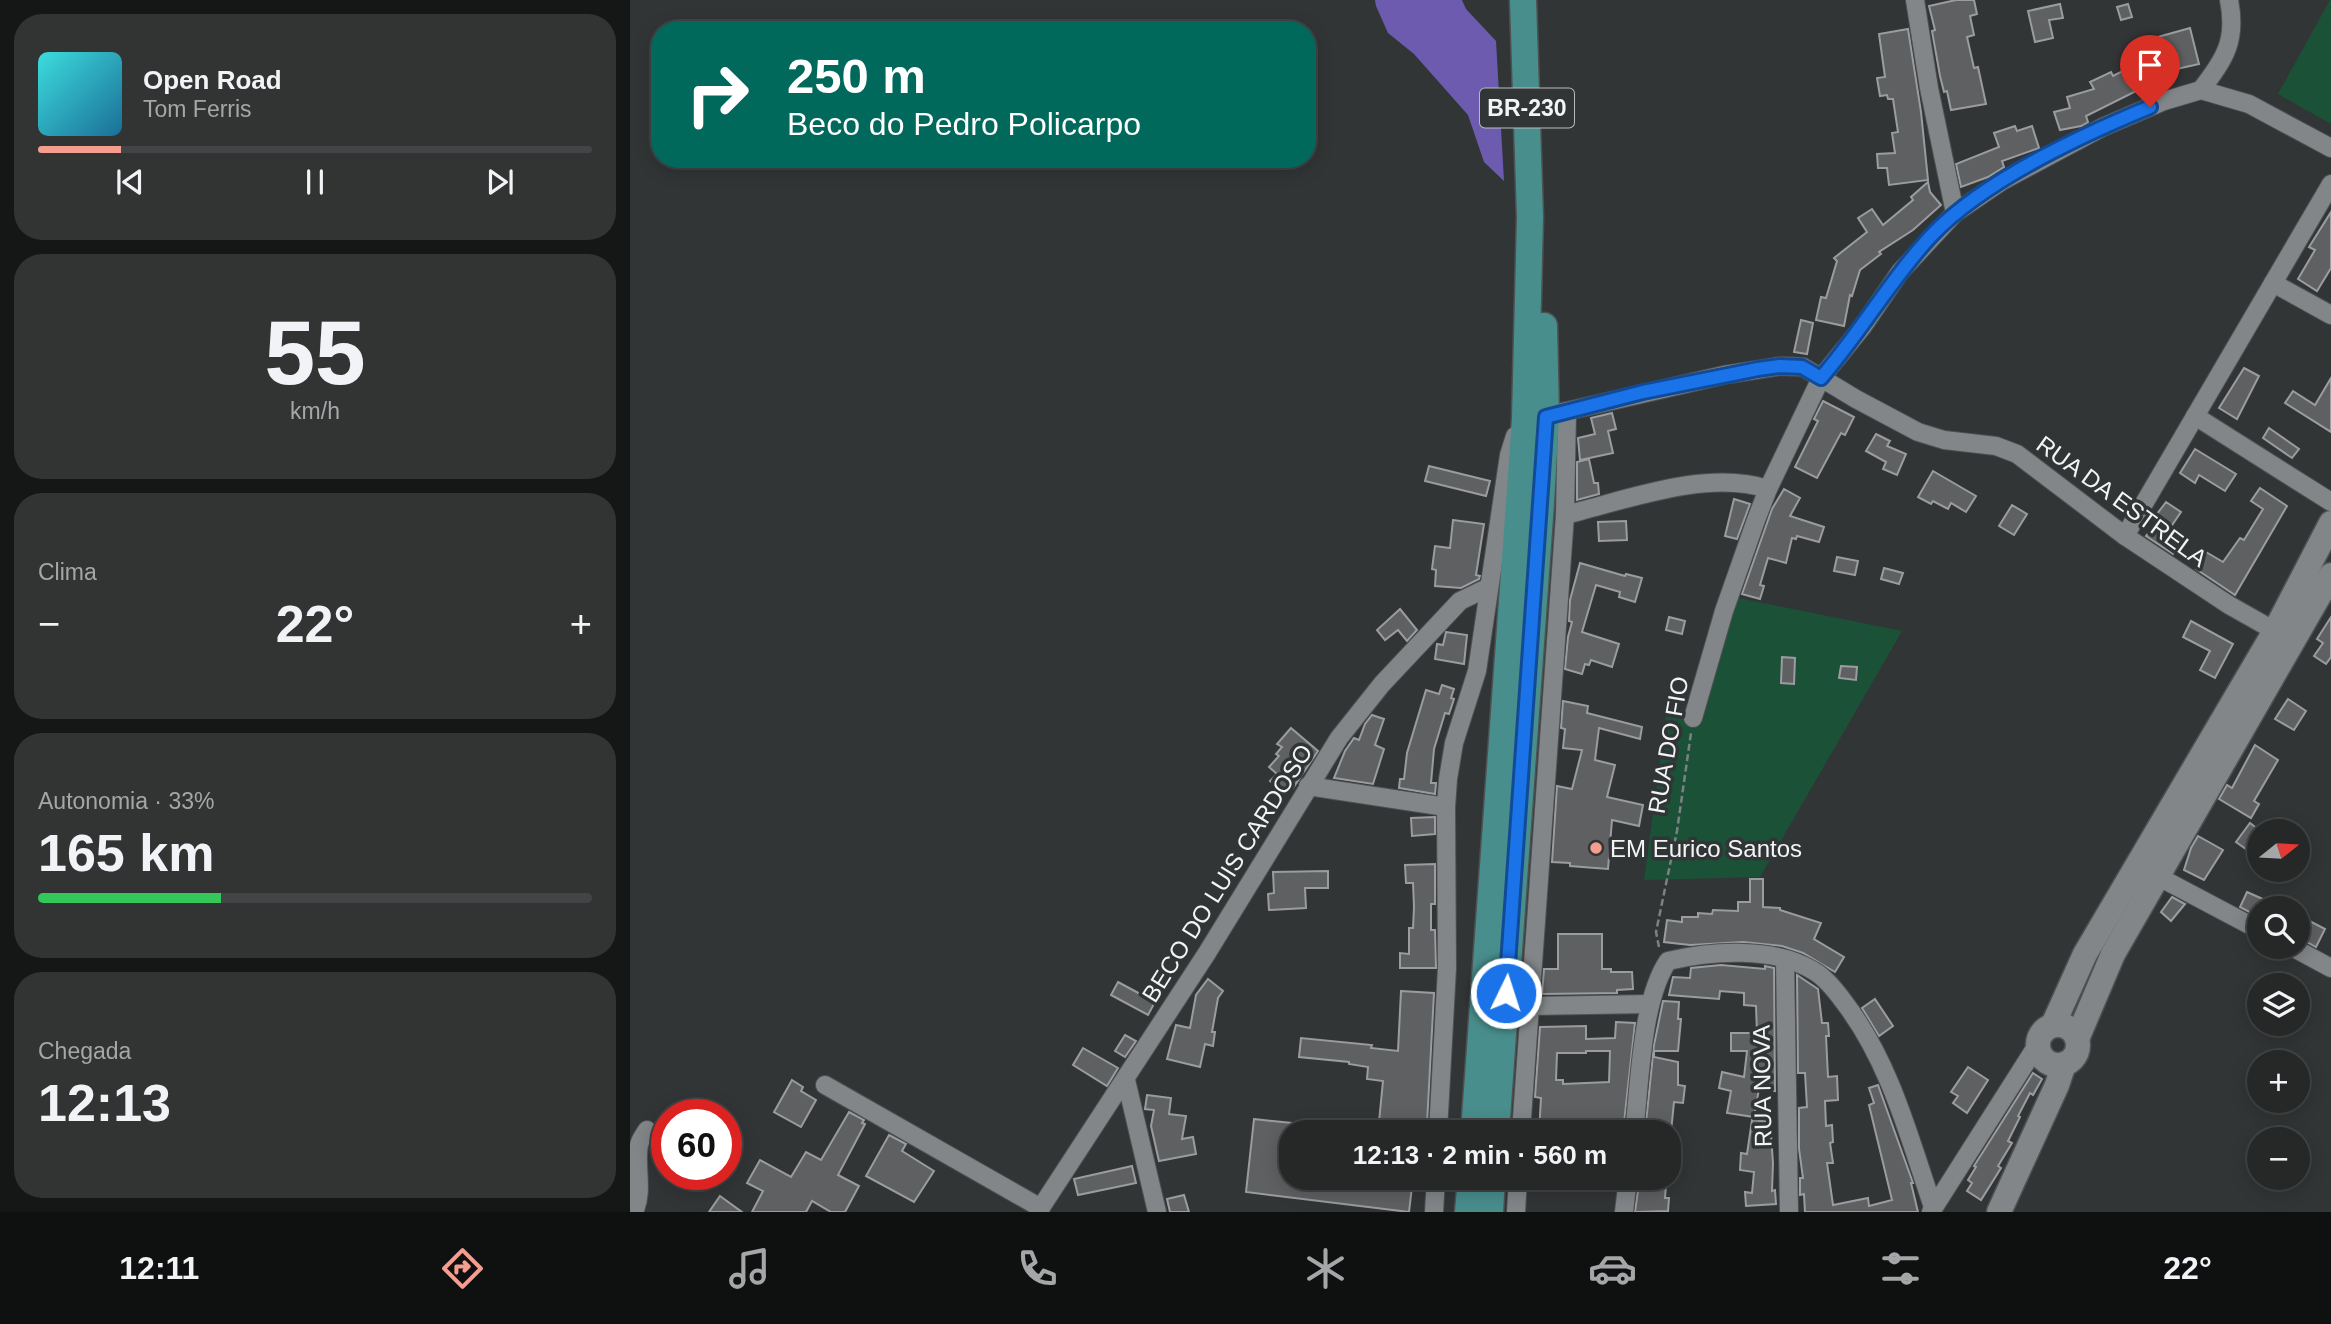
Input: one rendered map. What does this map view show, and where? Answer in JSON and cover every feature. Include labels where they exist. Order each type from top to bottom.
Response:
[{"type":"main road","name":"BR-230","points":[[1497,1120],[1546,416],[1530,217],[1523,0]]},
{"type":"main road","name":"BR-230","points":[[1475,1120],[1546,416]]},
{"type":"main road","points":[[2064,1064],[2049,1062],[2039,1050],[2085,954],[2275,631],[2331,523]]},
{"type":"main road","points":[[1999,1212],[2064,1064],[2076,1055],[2077,1040],[2113,954],[2331,575]]},
{"type":"main road","points":[[2046,1034],[2068,1027],[2077,1040]]},
{"type":"main road","points":[[1468,1212],[1470,1190]]},
{"type":"main road","points":[[1490,1212],[1491,1190]]},
{"type":"street","points":[[1915,0],[1955,213]]},
{"type":"street","points":[[2230,0],[2233,31],[2230,46],[2220,65],[2201,90],[2249,104],[2331,148]]},
{"type":"street","name":"RUA DO FIO","points":[[1693,718],[1732,586],[1768,489],[1821,378],[1863,326],[1900,272],[1955,213],[2002,181],[2103,127],[2164,101],[2201,90]]},
{"type":"street","points":[[2125,536],[2331,184]]},
{"type":"street","points":[[2273,283],[2331,315]]},
{"type":"street","name":"RUA DA ESTRELA","points":[[1546,416],[1643,392],[1758,369],[1802,367],[1890,419],[1918,432],[1944,440],[1996,446],[2017,454],[2125,536],[2229,605],[2275,631]]},
{"type":"street","points":[[1439,1120],[1447,968],[1446,807],[1454,743],[1476,671],[1510,455],[1517,428],[1546,416],[1565,515],[1522,1120]]},
{"type":"street","points":[[2195,416],[2331,502]]},
{"type":"street","points":[[1565,515],[1693,484],[1738,482],[1768,489]]},
{"type":"street","name":"BECO DO LUIS CARDOSO","points":[[1039,1210],[1126,1080],[1272,851],[1308,786],[1339,738],[1382,684],[1460,601],[1489,587]]},
{"type":"street","points":[[1308,786],[1446,807]]},
{"type":"street","points":[[2157,876],[2247,924]]},
{"type":"street","points":[[1635,1120],[1649,1004],[1656,981],[1668,961],[1699,954],[1785,959],[1814,971],[1835,990],[1856,1018],[1894,1090],[1932,1210]]},
{"type":"street","points":[[2310,957],[2331,968]]},
{"type":"street","name":"RUA NOVA","points":[[1785,959],[1789,1212]]},
{"type":"street","points":[[1529,1006],[1649,1004]]},
{"type":"street","points":[[1932,1210],[2046,1034]]},
{"type":"street","points":[[1126,1080],[1157,1212]]},
{"type":"street","points":[[825,1085],[1039,1210]]},
{"type":"street","points":[[634,1212],[639,1179],[639,1144],[647,1130]]},
{"type":"street","points":[[1434,1212],[1435,1190]]},
{"type":"street","points":[[1516,1212],[1517,1190]]},
{"type":"street","points":[[1624,1212],[1627,1190]]},
{"type":"path","name":"RUA DO FIO","points":[[1668,961],[1660,951],[1656,932],[1677,831],[1693,718]]},
{"type":"green space","points":[[2331,0],[2331,124],[2278,94]]},
{"type":"green space","points":[[1738,598],[1902,631],[1760,877],[1644,880],[1666,716],[1698,717]]},
{"type":"shaded area","points":[[1375,0],[1462,0],[1466,9],[1496,41],[1504,181],[1484,162],[1468,115],[1414,54],[1388,33]]},
{"type":"building","points":[[1956,0],[1974,0],[1977,14],[1970,16],[1974,35],[1967,37],[1974,68],[1978,67],[1986,104],[1951,110],[1940,76],[1932,31],[1935,30],[1929,6]]},
{"type":"building","points":[[2060,4],[2063,18],[2049,20],[2053,38],[2035,42],[2028,11]]},
{"type":"building","points":[[2128,4],[2132,17],[2121,20],[2117,7]]},
{"type":"building","points":[[2190,28],[2199,64],[2159,73],[2163,82],[2148,89],[2146,86],[2086,116],[2088,122],[2081,126],[2060,130],[2054,112],[2070,108],[2067,97],[2094,89],[2090,82],[2111,72],[2113,76],[2137,64],[2132,52],[2148,45],[2147,40]]},
{"type":"building","points":[[1908,29],[1928,180],[1889,185],[1887,168],[1878,168],[1877,154],[1895,153],[1892,133],[1898,132],[1893,99],[1888,99],[1887,95],[1880,96],[1877,78],[1885,77],[1879,34]]},
{"type":"building","points":[[2015,126],[2017,131],[2032,126],[2039,148],[2002,161],[2004,167],[1988,177],[1961,187],[1956,164],[1999,147],[1994,133]]},
{"type":"building","points":[[1928,182],[1930,192],[1941,205],[1913,230],[1879,252],[1881,254],[1860,270],[1852,296],[1850,295],[1844,326],[1816,320],[1821,297],[1826,298],[1837,261],[1834,258],[1867,232],[1858,218],[1872,209],[1883,225],[1913,200],[1911,197]]},
{"type":"building","points":[[2331,212],[2331,268],[2317,291],[2298,279],[2315,250],[2309,247]]},
{"type":"building","points":[[1801,320],[1813,323],[1807,354],[1794,352]]},
{"type":"building","points":[[2244,368],[2259,376],[2237,419],[2219,408]]},
{"type":"building","points":[[2331,378],[2331,432],[2285,403],[2293,391],[2315,405]]},
{"type":"building","points":[[1823,401],[1854,417],[1845,435],[1841,433],[1817,478],[1795,467],[1818,421],[1814,419]]},
{"type":"building","points":[[1612,413],[1616,429],[1608,431],[1613,453],[1580,460],[1578,438],[1595,434],[1591,418]]},
{"type":"building","points":[[2269,428],[2299,449],[2292,458],[2263,438]]},
{"type":"building","points":[[1876,434],[1890,441],[1887,446],[1906,454],[1897,475],[1883,469],[1886,462],[1866,451]]},
{"type":"building","points":[[2195,449],[2236,474],[2225,491],[2199,475],[2195,483],[2180,473]]},
{"type":"building","points":[[1589,459],[1599,494],[1577,500],[1577,462]]},
{"type":"building","points":[[1429,466],[1490,481],[1486,496],[1425,481]]},
{"type":"building","points":[[1933,471],[1976,496],[1966,512],[1951,503],[1948,509],[1918,497]]},
{"type":"building","points":[[2260,488],[2287,506],[2235,595],[2196,569],[2206,552],[2223,562],[2240,538],[2244,540],[2263,509],[2251,501]]},
{"type":"building","points":[[1784,489],[1800,498],[1790,516],[1824,527],[1819,542],[1797,536],[1796,539],[1792,538],[1786,563],[1768,558],[1760,585],[1764,586],[1760,599],[1742,594],[1772,509]]},
{"type":"building","points":[[1734,499],[1750,504],[1737,539],[1725,536]]},
{"type":"building","points":[[2166,502],[2181,512],[2166,534],[2180,544],[2173,554],[2146,536],[2160,517],[2157,514]]},
{"type":"building","points":[[2012,505],[2027,514],[2014,535],[1999,526]]},
{"type":"building","points":[[1453,520],[1484,524],[1476,575],[1480,576],[1479,579],[1461,588],[1435,586],[1436,570],[1432,569],[1435,546],[1450,548]]},
{"type":"building","points":[[1626,521],[1627,540],[1599,541],[1598,522]]},
{"type":"building","points":[[1837,557],[1858,561],[1855,575],[1834,571]]},
{"type":"building","points":[[1580,563],[1642,578],[1635,602],[1619,597],[1620,592],[1596,585],[1582,632],[1619,644],[1612,667],[1591,660],[1589,665],[1585,664],[1582,674],[1565,669],[1572,622],[1569,621],[1570,600]]},
{"type":"building","points":[[1884,568],[1903,573],[1899,584],[1881,579]]},
{"type":"building","points":[[1400,609],[1417,630],[1407,641],[1398,630],[1385,640],[1377,630]]},
{"type":"building","points":[[1669,617],[1685,621],[1682,634],[1666,630]]},
{"type":"building","points":[[2331,617],[2331,657],[2326,664],[2314,656],[2323,643],[2317,639]]},
{"type":"building","points":[[2191,621],[2233,644],[2215,678],[2200,670],[2210,651],[2183,637]]},
{"type":"building","points":[[1446,632],[1467,635],[1464,664],[1435,659],[1437,644],[1443,645]]},
{"type":"building","points":[[1782,657],[1795,658],[1794,684],[1781,683]]},
{"type":"building","points":[[1841,666],[1857,667],[1856,680],[1839,678]]},
{"type":"building","points":[[1442,685],[1454,689],[1451,698],[1454,699],[1449,714],[1445,713],[1434,749],[1431,783],[1436,783],[1435,794],[1399,788],[1400,779],[1404,779],[1407,753],[1426,690],[1439,694]]},
{"type":"building","points":[[2288,699],[2306,711],[2294,730],[2275,719]]},
{"type":"building","points":[[1563,701],[1588,706],[1587,713],[1642,727],[1640,739],[1599,728],[1595,760],[1615,765],[1607,797],[1643,805],[1639,826],[1612,820],[1608,869],[1552,862],[1557,786],[1572,789],[1582,750],[1563,748]]},
{"type":"building","points":[[1372,715],[1384,719],[1375,745],[1384,749],[1373,784],[1334,778],[1345,751],[1354,738],[1359,740]]},
{"type":"building","points":[[1291,728],[1318,751],[1293,788],[1288,784],[1282,791],[1270,781],[1277,774],[1269,767],[1279,756],[1276,754],[1282,747],[1277,744]]},
{"type":"building","points":[[2255,745],[2278,760],[2254,801],[2259,804],[2251,818],[2219,799],[2227,785],[2232,788]]},
{"type":"building","points":[[1435,817],[1435,834],[1412,836],[1411,818]]},
{"type":"building","points":[[2247,827],[2247,850],[2236,842]]},
{"type":"building","points":[[2198,836],[2223,850],[2204,880],[2184,870]]},
{"type":"building","points":[[1435,864],[1435,904],[1431,904],[1431,930],[1435,930],[1436,968],[1400,968],[1400,953],[1409,954],[1409,928],[1413,928],[1413,883],[1406,883],[1405,865]]},
{"type":"building","points":[[1328,871],[1328,888],[1305,888],[1306,908],[1269,910],[1268,894],[1274,893],[1273,872]]},
{"type":"building","points":[[1750,879],[1763,879],[1763,907],[1780,908],[1821,923],[1814,939],[1844,957],[1835,972],[1803,953],[1782,946],[1743,942],[1690,945],[1664,942],[1667,920],[1682,922],[1682,917],[1698,917],[1698,913],[1712,914],[1713,910],[1738,911],[1738,902],[1750,902]]},
{"type":"building","points":[[2247,892],[2256,896],[2247,896],[2247,911],[2240,907]]},
{"type":"building","points":[[2172,897],[2185,904],[2171,921],[2161,912]]},
{"type":"building","points":[[2310,921],[2325,929],[2316,947],[2310,944]]},
{"type":"building","points":[[1558,934],[1602,934],[1602,969],[1632,972],[1633,989],[1617,990],[1617,993],[1542,994],[1544,969],[1558,969]]},
{"type":"building","points":[[1721,965],[1774,968],[1775,1091],[1759,1089],[1754,1117],[1727,1113],[1731,1091],[1719,1088],[1722,1072],[1744,1077],[1747,1051],[1731,1051],[1731,1033],[1757,1033],[1756,1006],[1744,1005],[1744,993],[1720,991],[1719,999],[1669,995],[1673,977],[1690,978],[1691,968]]},
{"type":"building","points":[[1797,975],[1818,989],[1822,1023],[1828,1023],[1828,1077],[1837,1076],[1838,1100],[1825,1101],[1826,1126],[1832,1125],[1833,1142],[1830,1143],[1833,1163],[1827,1163],[1833,1205],[1868,1198],[1869,1206],[1892,1200],[1869,1105],[1874,1103],[1869,1088],[1878,1085],[1913,1183],[1918,1212],[1805,1212],[1804,1194],[1800,1195],[1800,1178],[1803,1178],[1799,1149],[1799,1108],[1807,1107],[1805,1073],[1798,1073]]},
{"type":"building","points":[[1208,979],[1223,991],[1218,998],[1212,1032],[1215,1032],[1213,1046],[1205,1044],[1200,1067],[1167,1059],[1176,1025],[1190,1028],[1196,995]]},
{"type":"building","points":[[1118,982],[1155,1002],[1148,1015],[1111,995]]},
{"type":"building","points":[[1401,991],[1434,993],[1427,1120],[1379,1120],[1383,1081],[1367,1079],[1368,1067],[1349,1062],[1299,1057],[1301,1038],[1372,1045],[1371,1048],[1398,1051]]},
{"type":"building","points":[[1875,999],[1893,1026],[1879,1036],[1862,1008]]},
{"type":"building","points":[[1663,1001],[1679,1002],[1678,1019],[1681,1019],[1678,1051],[1654,1051],[1654,1057],[1678,1062],[1678,1085],[1685,1086],[1683,1103],[1674,1102],[1672,1120],[1646,1120],[1654,1045]]},
{"type":"building","points":[[1616,1022],[1635,1023],[1624,1120],[1540,1120],[1541,1098],[1535,1097],[1540,1027],[1586,1026],[1586,1039],[1615,1038]],"holes":[[[1610,1051],[1609,1082],[1563,1084],[1563,1080],[1556,1080],[1557,1053]]]},
{"type":"building","points":[[1125,1035],[1136,1041],[1125,1057],[1115,1051]]},
{"type":"building","points":[[1083,1048],[1118,1068],[1107,1086],[1073,1065]]},
{"type":"building","points":[[1968,1067],[1988,1080],[1967,1113],[1953,1103],[1958,1096],[1951,1092]]},
{"type":"building","points":[[2033,1073],[2042,1079],[2033,1095],[2030,1093],[2018,1116],[2020,1117],[2008,1141],[2012,1143],[1998,1166],[2001,1168],[1981,1200],[1967,1191],[1972,1183],[1968,1180],[1976,1167],[1974,1166]]},
{"type":"building","points":[[792,1080],[803,1087],[801,1091],[816,1100],[801,1127],[774,1112]]},
{"type":"building","points":[[1147,1095],[1171,1098],[1169,1114],[1186,1116],[1182,1139],[1193,1137],[1196,1154],[1159,1161],[1151,1126],[1154,1110],[1145,1109]]},
{"type":"building","points":[[849,1112],[864,1120],[862,1123],[865,1124],[838,1175],[859,1186],[845,1212],[831,1212],[812,1201],[806,1212],[752,1212],[763,1191],[747,1183],[760,1160],[791,1177],[806,1152],[821,1160]]},
{"type":"building","points":[[1254,1119],[1279,1122],[1279,1190],[1412,1190],[1409,1212],[1246,1192]]},
{"type":"building","points":[[1752,1120],[1770,1122],[1772,1191],[1775,1190],[1776,1204],[1746,1206],[1745,1192],[1752,1193],[1754,1172],[1740,1170],[1741,1153],[1747,1154]]},
{"type":"building","points":[[889,1135],[906,1144],[902,1151],[934,1171],[914,1202],[866,1176]]},
{"type":"building","points":[[1132,1166],[1136,1183],[1078,1195],[1074,1179]]},
{"type":"building","points":[[1638,1190],[1666,1190],[1665,1198],[1669,1198],[1668,1211],[1635,1212]]},
{"type":"building","points":[[1184,1195],[1189,1212],[1170,1212],[1167,1199]]},
{"type":"building","points":[[720,1196],[742,1212],[709,1212]]},
{"type":"place","name":"EM Eurico Santos","points":[[1596,848]]},
{"type":"route","points":[[1506,993],[1546,417],[1643,392],[1758,369],[1802,367],[1821,378],[1843,353],[1900,272],[1932,234],[1955,213],[2002,181],[2044,158],[2103,127],[2150,107]]}]
